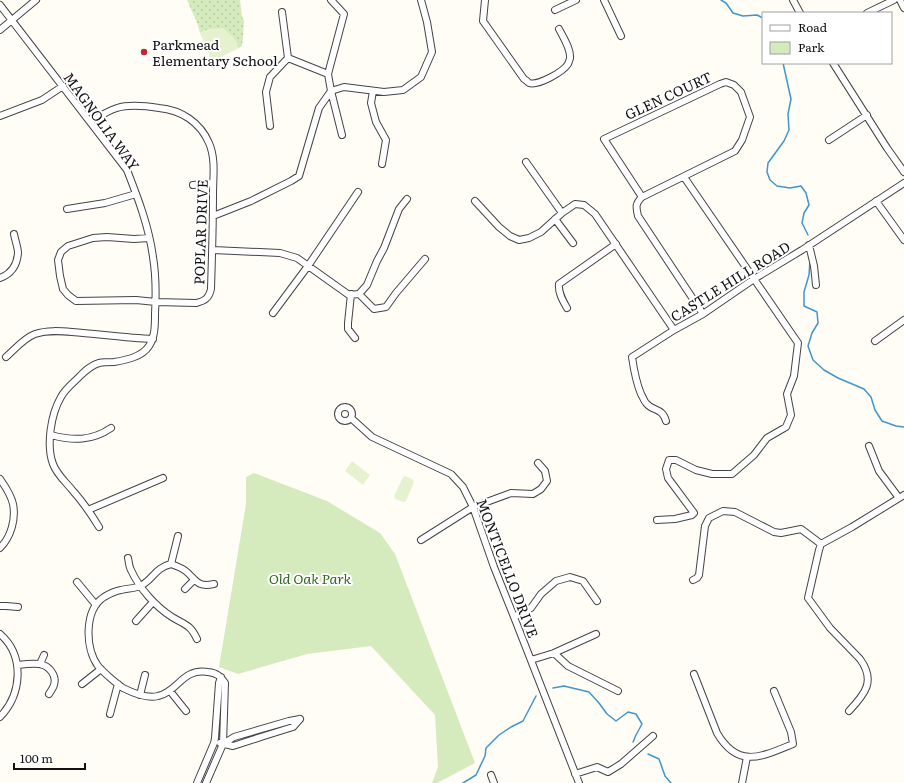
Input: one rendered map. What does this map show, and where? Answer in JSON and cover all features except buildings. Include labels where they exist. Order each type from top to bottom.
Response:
[{"type":"street","points":[[0,30],[36,0]]},
{"type":"street","points":[[331,0],[344,14],[328,74],[342,135]]},
{"type":"street","points":[[213,216],[250,201],[299,176],[319,108],[331,91],[344,87],[384,92],[403,90],[421,77],[432,52],[427,22],[421,0]]},
{"type":"street","points":[[485,0],[483,21],[524,79],[529,83],[534,84],[542,82],[557,74],[568,64],[570,58],[569,50],[559,29]]},
{"type":"street","points":[[555,10],[576,0]]},
{"type":"street","points":[[604,0],[621,36]]},
{"type":"street","points":[[793,0],[799,12]]},
{"type":"street","points":[[869,12],[894,0]]},
{"type":"street","points":[[900,0],[904,8]]},
{"type":"street","name":"MAGNOLIA WAY","points":[[0,5],[127,170],[150,238],[156,302],[155,330],[153,339]]},
{"type":"street","points":[[282,12],[288,58]]},
{"type":"street","points":[[288,58],[328,74]]},
{"type":"street","points":[[270,126],[266,92],[270,77],[288,58]]},
{"type":"street","points":[[834,64],[904,172]]},
{"type":"street","name":"GLEN COURT","points":[[726,82],[734,85],[741,92],[750,116],[739,146],[735,151],[684,177],[642,197],[604,139],[720,84],[726,82]]},
{"type":"street","points":[[0,116],[42,100],[63,86]]},
{"type":"street","points":[[373,91],[371,103],[376,122],[386,140],[382,164]]},
{"type":"street","name":"POPLAR DRIVE","points":[[90,122],[118,108],[128,106],[154,107],[170,109],[180,113],[190,119],[200,129],[209,143],[214,160],[211,289],[206,299],[196,303],[136,300],[76,301],[68,295],[63,288],[58,260],[61,252],[68,246],[94,238],[150,238]]},
{"type":"street","points":[[829,140],[867,115]]},
{"type":"street","points":[[526,162],[562,213]]},
{"type":"street","points":[[657,520],[675,519],[692,515],[694,513],[668,478],[666,469],[669,460],[676,460],[696,470],[712,474],[732,474],[754,455],[767,438],[786,427],[790,415],[787,394],[794,376],[798,343],[684,177]]},
{"type":"street","name":"CASTLE HILL ROAD","points":[[666,421],[662,413],[653,409],[644,401],[635,376],[632,357],[674,330],[703,314],[754,279],[809,246],[904,182]]},
{"type":"street","points":[[193,185],[213,183]]},
{"type":"street","points":[[273,313],[308,266],[358,192]]},
{"type":"street","points":[[67,209],[105,203],[136,194]]},
{"type":"street","points":[[642,197],[638,200],[636,205],[638,216],[703,314]]},
{"type":"street","points":[[359,294],[367,285],[384,248],[399,209],[406,199]]},
{"type":"street","points":[[475,201],[499,227],[510,236],[519,240],[529,238],[541,232],[562,213],[575,204],[584,205],[595,214],[674,330]]},
{"type":"street","points":[[876,201],[904,240]]},
{"type":"street","points":[[555,219],[573,243]]},
{"type":"street","points":[[0,278],[7,275],[13,269],[16,260],[18,252],[14,234]]},
{"type":"street","points":[[567,308],[560,295],[559,284],[616,244]]},
{"type":"street","points":[[809,246],[814,266],[816,285]]},
{"type":"street","points":[[213,250],[280,253],[297,258],[349,295],[359,294],[374,309],[386,307],[425,259]]},
{"type":"street","points":[[351,294],[348,329],[355,338]]},
{"type":"street","points":[[875,340],[904,320]]},
{"type":"street","points":[[6,357],[35,334],[54,331],[153,339],[148,348],[141,354],[115,362],[100,363],[88,368],[69,386],[62,396],[53,418],[50,435],[50,452],[53,464],[60,477],[88,510],[99,528]]},
{"type":"street","name":"MONTICELLO DRIVE","points":[[351,418],[372,437],[451,474],[463,487],[473,508],[494,567],[578,783]]},
{"type":"street","points":[[50,435],[62,438],[83,439],[104,433],[112,428]]},
{"type":"street","points":[[849,711],[861,698],[864,692],[867,685],[868,673],[860,658],[830,628],[808,598],[821,544],[852,527],[901,496],[879,471],[869,446]]},
{"type":"street","points":[[421,540],[473,508],[511,493],[533,494],[541,489],[547,481],[545,471],[538,463]]},
{"type":"street","points":[[88,510],[162,478]]},
{"type":"street","points":[[0,479],[7,489],[13,503],[14,518],[10,532],[0,548]]},
{"type":"street","points":[[694,580],[699,575],[704,526],[709,518],[722,511],[736,512],[774,532],[781,533],[801,529],[821,544]]},
{"type":"street","points":[[171,564],[178,536]]},
{"type":"street","points":[[128,558],[131,570],[140,586],[153,602],[172,617],[190,627],[198,639]]},
{"type":"street","points":[[206,783],[223,744],[225,683],[221,677],[218,674],[210,672],[196,672],[185,676],[170,691],[157,696],[140,695],[118,684],[97,665],[90,646],[88,634],[90,620],[96,604],[104,597],[112,593],[140,586],[148,581],[159,569],[165,566],[171,564],[180,568],[200,584],[214,584]]},
{"type":"street","points":[[514,616],[531,608],[541,594],[556,581],[570,577],[583,581],[597,601]]},
{"type":"street","points":[[185,589],[194,580]]},
{"type":"street","points":[[77,582],[96,604]]},
{"type":"street","points":[[136,621],[153,602]]},
{"type":"street","points":[[0,606],[18,607]]},
{"type":"street","points":[[0,634],[7,641],[13,651],[18,665],[18,679],[15,694],[10,704],[0,717]]},
{"type":"street","points":[[531,660],[596,634]]},
{"type":"street","points":[[554,652],[568,666],[618,691]]},
{"type":"street","points":[[40,664],[44,655]]},
{"type":"street","points":[[18,665],[40,664],[50,669],[54,675],[54,684],[49,694]]},
{"type":"street","points":[[82,684],[101,669]]},
{"type":"street","points":[[694,674],[717,733],[730,750],[747,757],[765,754],[793,744],[791,732],[774,691]]},
{"type":"street","points":[[140,695],[145,675]]},
{"type":"street","points":[[197,783],[214,743],[219,683],[221,677]]},
{"type":"street","points":[[110,714],[118,684]]},
{"type":"street","points":[[170,691],[186,711]]},
{"type":"street","points":[[214,743],[233,746],[293,727],[300,719],[234,737],[223,744]]},
{"type":"street","points":[[575,774],[597,767],[608,772],[621,764],[653,736]]},
{"type":"street","points":[[742,783],[747,757]]},
{"type":"street","points":[[492,775],[494,783]]},
{"type":"green space","points":[[187,0],[240,0],[242,17],[244,21],[242,46],[239,48],[233,37],[209,29],[200,33]]},
{"type":"green space","points":[[223,28],[233,37],[239,48],[213,61],[210,60],[200,33],[209,29]]},
{"type":"green space","points":[[352,461],[370,475],[363,485],[345,471]]},
{"type":"green space","name":"Old Oak Park","points":[[254,473],[327,501],[380,533],[395,554],[475,763],[437,783],[432,783],[438,767],[435,715],[371,646],[307,654],[238,674],[219,667],[246,504],[246,477]]},
{"type":"green space","points":[[405,476],[412,479],[414,482],[406,501],[404,502],[395,499],[394,496],[403,477]]},
{"type":"waterway","points":[[721,0],[726,3],[733,13],[743,16],[757,15],[762,18]]},
{"type":"waterway","points":[[783,64],[791,99],[788,114],[789,130],[784,141],[768,163],[767,172],[770,180],[777,186],[790,188],[801,186],[806,193],[809,205],[804,213],[802,223],[808,235]]},
{"type":"waterway","points":[[810,260],[809,275],[804,292],[804,306],[817,312],[818,323],[812,333],[808,346],[813,360],[824,370],[838,378],[864,389],[871,397],[875,410],[882,421],[904,427]]},
{"type":"waterway","points":[[553,688],[564,686],[589,692],[607,714],[616,721],[628,712],[636,714],[642,724],[633,742]]},
{"type":"waterway","points":[[463,783],[476,775],[485,756],[486,748],[499,735],[523,721],[536,696]]},
{"type":"waterway","points":[[648,754],[659,759],[665,776],[671,783]]},
{"type":"place","name":"Parkmead Elementary School","points":[[144,52]]}]
